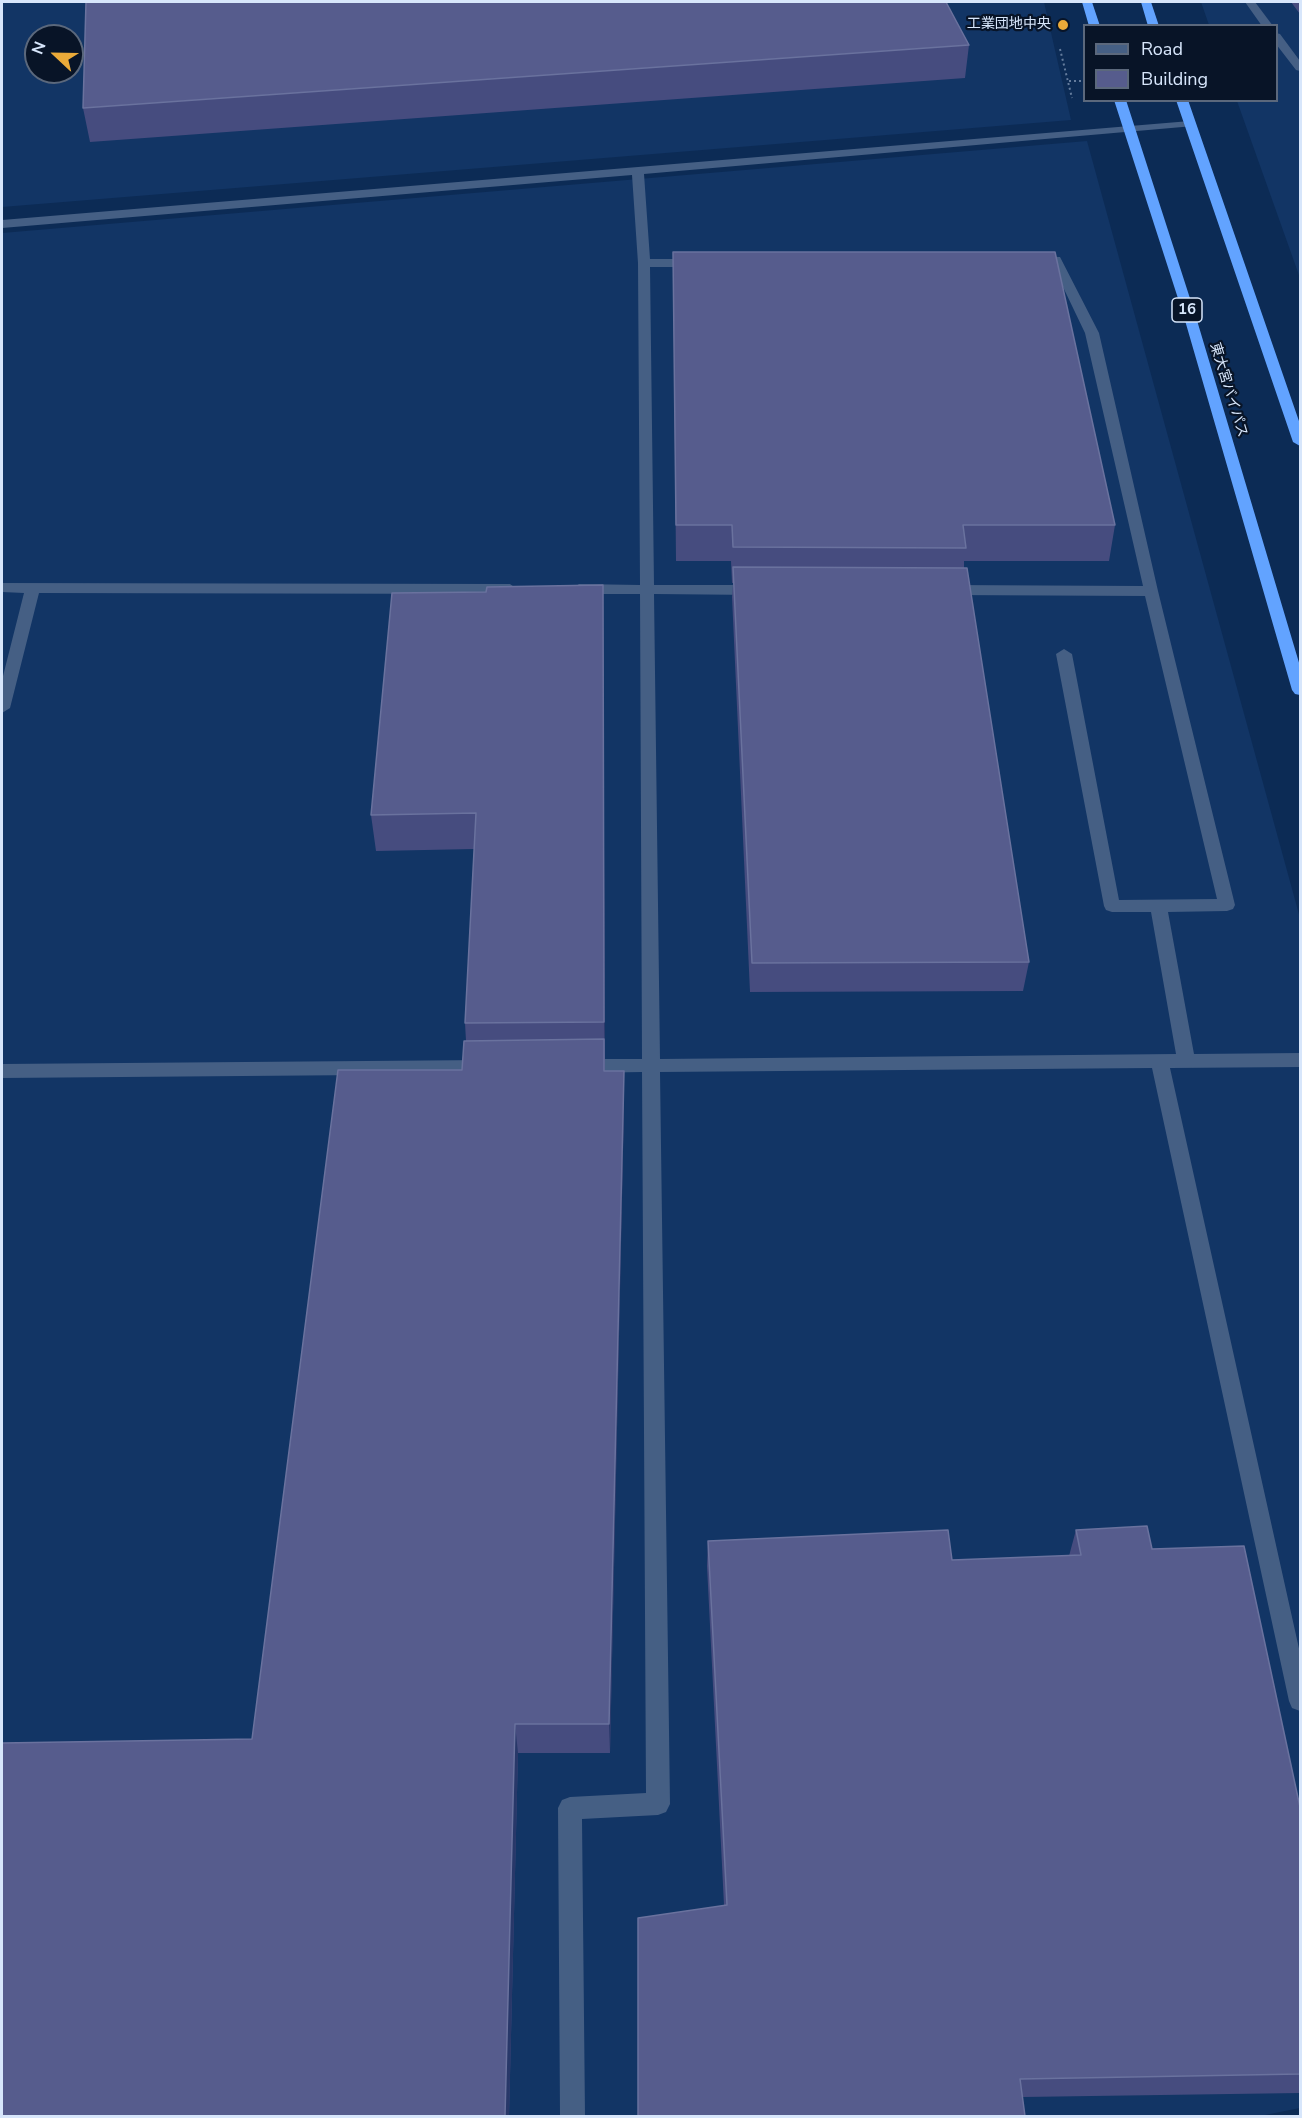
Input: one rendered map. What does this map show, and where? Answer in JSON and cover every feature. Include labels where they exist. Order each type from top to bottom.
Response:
[{"type":"highway","points":[[1087,2],[1094,24]]},
{"type":"highway","points":[[1146,2],[1153,24]]},
{"type":"highway","name":"東大宮バイパス","points":[[1121,102],[1190,317],[1300,690]]},
{"type":"highway","points":[[1183,102],[1300,442]]},
{"type":"street","points":[[1250,2],[1266,24]]},
{"type":"street","points":[[1278,39],[1300,68]]},
{"type":"street","points":[[2,224],[1190,124]]},
{"type":"street","points":[[572,2116],[570,1808],[658,1804],[644,263],[638,171]]},
{"type":"street","points":[[1021,260],[1056,260],[1092,333],[1151,591],[1227,905],[1112,906],[1064,654]]},
{"type":"street","points":[[644,263],[715,262]]},
{"type":"street","points":[[2,588],[529,589]]},
{"type":"street","points":[[2,708],[33,588]]},
{"type":"street","points":[[565,589],[767,590]]},
{"type":"street","points":[[935,590],[1151,591]]},
{"type":"street","points":[[1159,906],[1186,1060]]},
{"type":"street","points":[[569,1066],[1300,1060]]},
{"type":"street","points":[[1159,1061],[1300,1701]]},
{"type":"street","points":[[2,1071],[498,1066]]},
{"type":"path","points":[[1060,49],[1069,81],[1083,81]]},
{"type":"shaded area","points":[[2,2],[1044,2],[1071,120],[2,207]]},
{"type":"shaded area","points":[[1201,2],[1300,2],[1300,278],[1237,102],[1278,102],[1278,24],[1209,24]]},
{"type":"shaded area","points":[[1087,141],[1300,918],[1300,2108],[1260,2116],[2,2116],[2,233]]},
{"type":"building","points":[[86,2],[946,2],[969,45],[83,108]]},
{"type":"building","points":[[673,252],[1055,252],[1115,525],[963,525],[966,548],[733,547],[732,525],[676,525]]},
{"type":"building","points":[[733,567],[967,568],[1029,962],[752,963]]},
{"type":"building","points":[[603,585],[604,1022],[465,1023],[476,813],[371,815],[392,593],[486,592],[487,587]]},
{"type":"building","points":[[604,1039],[604,1071],[624,1071],[609,1724],[515,1724],[505,2116],[2,2116],[2,1743],[252,1739],[338,1070],[462,1070],[464,1041]]},
{"type":"building","points":[[1147,1526],[1152,1549],[1244,1546],[1300,1807],[1300,2074],[1020,2079],[1025,2116],[638,2116],[638,1918],[727,1905],[708,1541],[948,1530],[952,1560],[1081,1555],[1076,1530]]},
{"type":"place","name":"工業団地中央","points":[[1063,25]]}]
